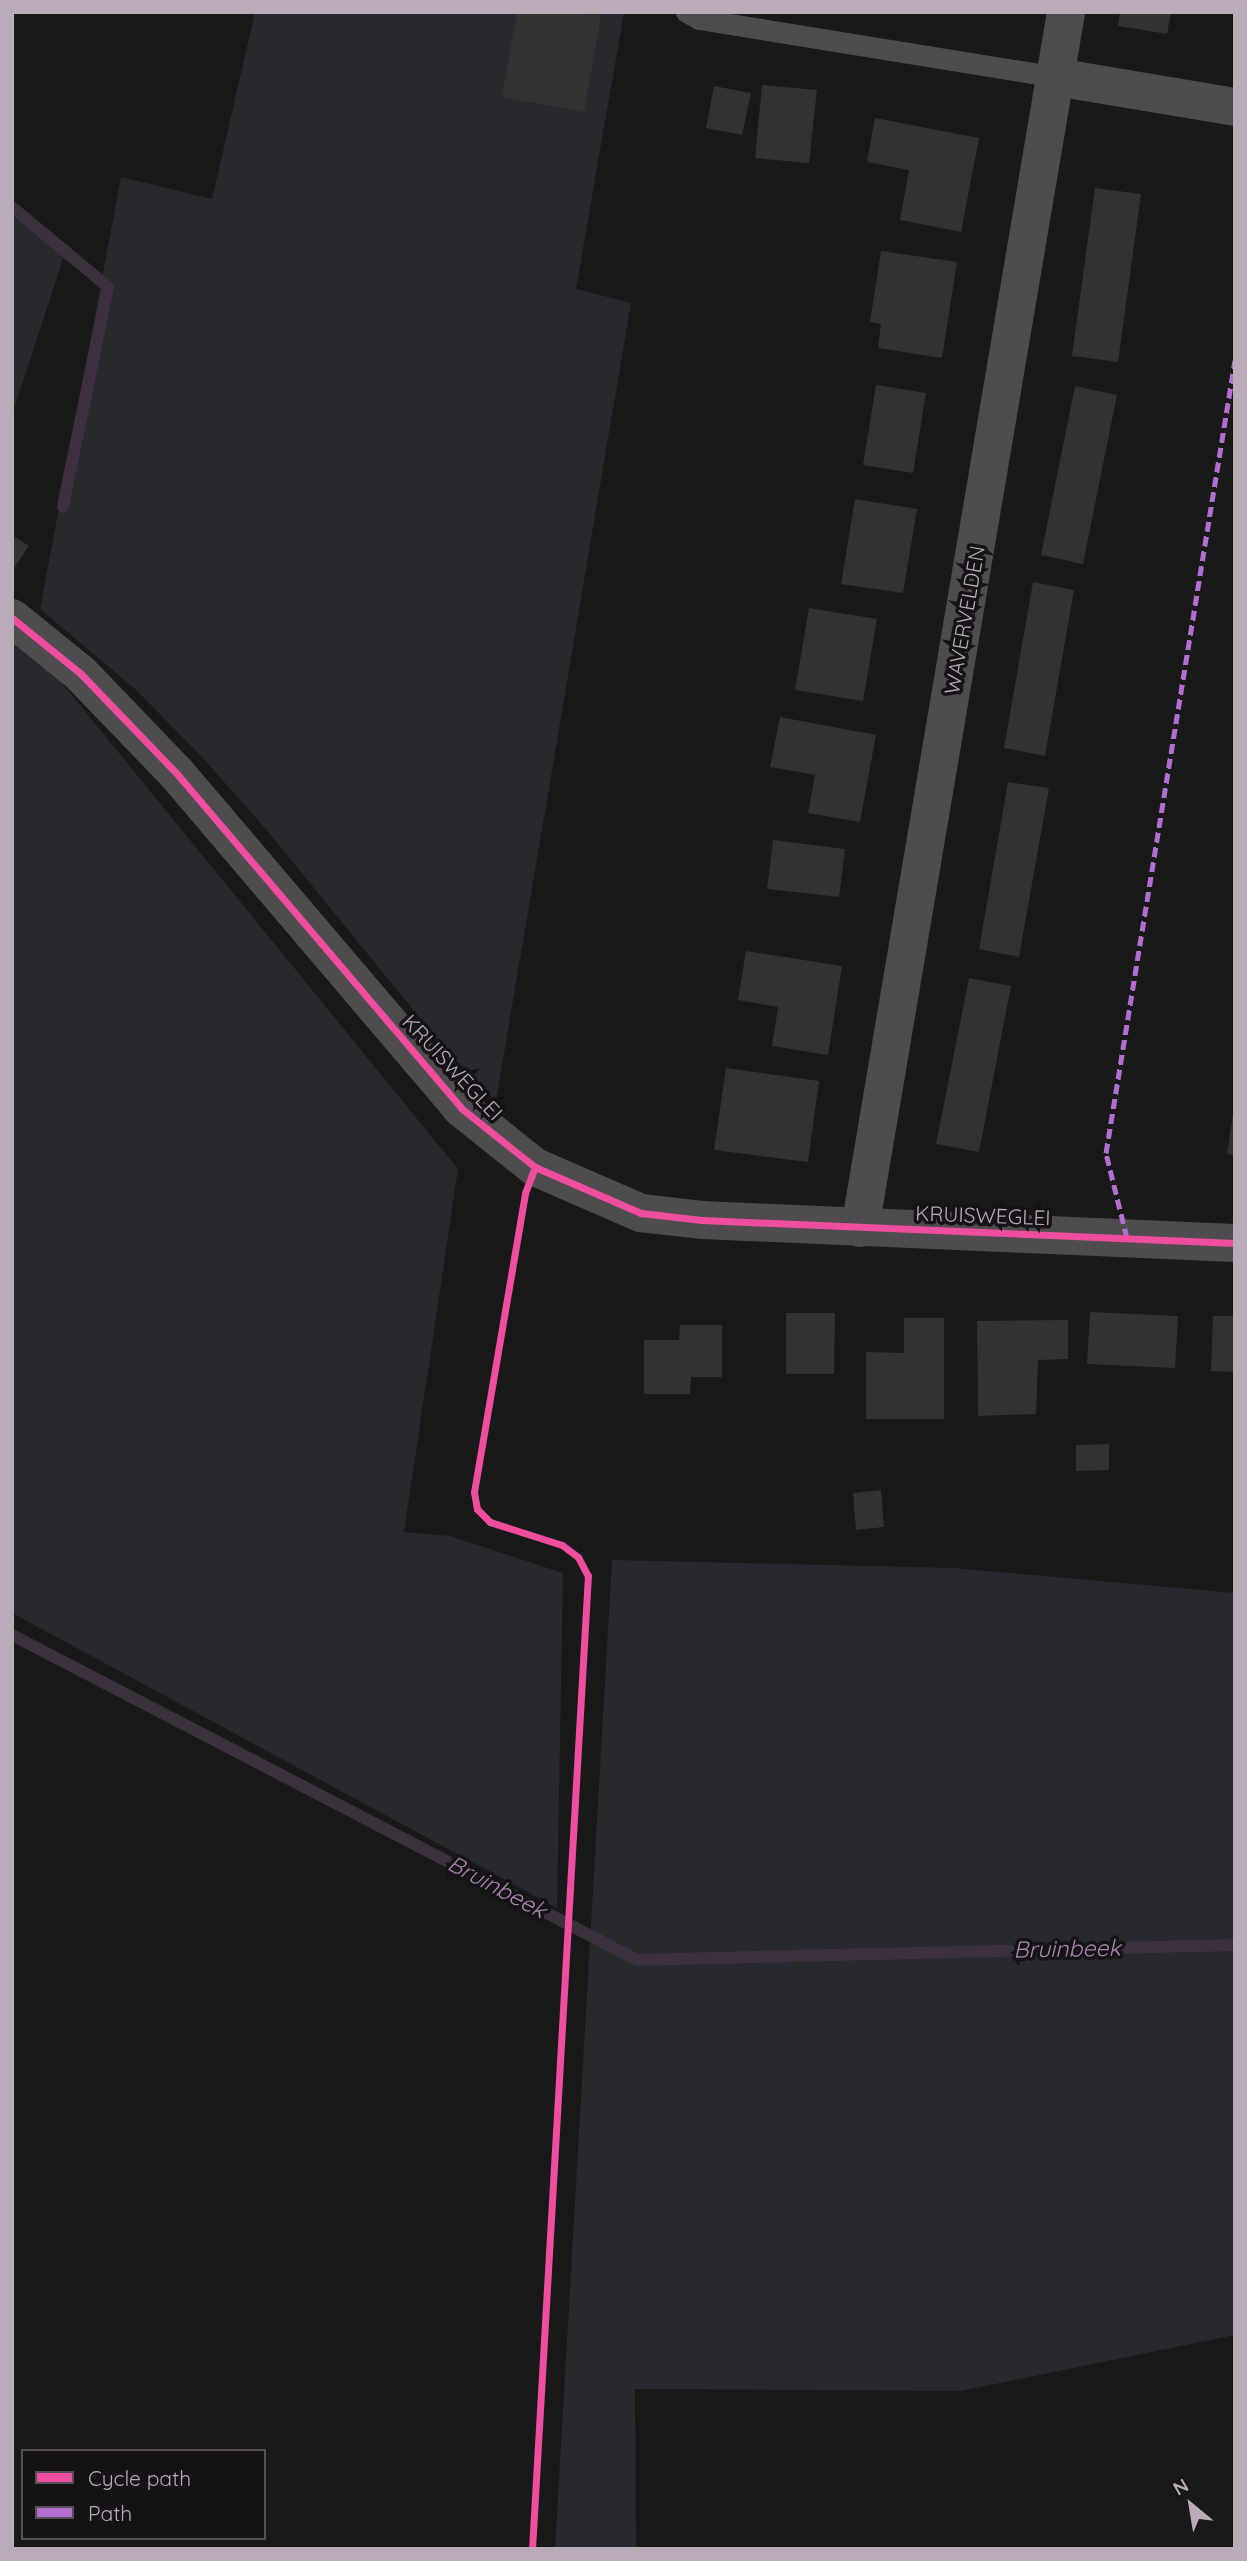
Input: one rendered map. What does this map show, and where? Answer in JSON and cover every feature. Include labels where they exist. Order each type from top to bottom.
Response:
[{"type":"street","name":"WAVERVELDEN","points":[[860,1228],[1066,12]]},
{"type":"street","points":[[1056,77],[1235,107]]},
{"type":"street","name":"KRUISWEGLEI","points":[[12,618],[80,673],[178,775],[461,1108],[535,1167],[641,1213],[702,1220],[1235,1243]]},
{"type":"lane","points":[[685,12],[699,19],[1056,77]]},
{"type":"shaded area","points":[[255,12],[624,12],[576,289],[631,303],[496,1101],[445,1049],[270,834],[203,758],[135,689],[40,609],[121,177],[212,199]]},
{"type":"shaded area","points":[[12,214],[64,256],[12,415]]},
{"type":"shaded area","points":[[12,631],[31,645],[458,1169],[404,1532],[450,1536],[563,1573],[557,1908],[12,1613]]},
{"type":"shaded area","points":[[612,1560],[954,1568],[1235,1593],[1235,2335],[961,2391],[635,2389],[636,2549],[555,2549]]},
{"type":"building","points":[[517,12],[601,15],[584,112],[502,97]]},
{"type":"building","points":[[1120,12],[1171,12],[1167,34],[1118,26]]},
{"type":"building","points":[[762,85],[817,90],[809,163],[755,158]]},
{"type":"building","points":[[714,86],[751,93],[742,135],[706,128]]},
{"type":"building","points":[[875,118],[979,138],[961,232],[900,220],[909,170],[867,162]]},
{"type":"building","points":[[1095,188],[1141,194],[1118,362],[1072,356]]},
{"type":"building","points":[[881,251],[957,262],[942,358],[878,348],[881,324],[870,322]]},
{"type":"building","points":[[876,385],[926,393],[913,473],[863,465]]},
{"type":"building","points":[[1075,386],[1117,395],[1083,564],[1041,555]]},
{"type":"building","points":[[855,499],[917,509],[903,593],[841,584]]},
{"type":"building","points":[[12,535],[29,546],[12,571]]},
{"type":"building","points":[[1033,582],[1074,590],[1045,756],[1004,748]]},
{"type":"building","points":[[809,608],[877,619],[863,701],[795,690]]},
{"type":"building","points":[[780,717],[876,735],[860,822],[808,813],[815,775],[770,767]]},
{"type":"building","points":[[1008,782],[1049,788],[1019,957],[979,949]]},
{"type":"building","points":[[773,840],[845,849],[839,897],[767,889]]},
{"type":"building","points":[[746,951],[842,966],[828,1055],[772,1046],[778,1007],[738,1000]]},
{"type":"building","points":[[969,978],[1011,986],[979,1152],[936,1144]]},
{"type":"building","points":[[726,1068],[819,1081],[808,1162],[714,1150]]},
{"type":"building","points":[[1235,1114],[1235,1155],[1227,1154]]},
{"type":"building","points":[[1090,1312],[1178,1316],[1175,1368],[1087,1364]]},
{"type":"building","points":[[786,1313],[835,1313],[834,1374],[786,1374]]},
{"type":"building","points":[[1213,1316],[1235,1316],[1235,1372],[1211,1371]]},
{"type":"building","points":[[904,1318],[944,1318],[944,1419],[866,1419],[866,1352],[904,1353]]},
{"type":"building","points":[[1068,1320],[1068,1359],[1038,1360],[1036,1414],[978,1416],[977,1321]]},
{"type":"building","points":[[680,1325],[722,1325],[722,1377],[691,1377],[690,1394],[644,1394],[644,1340],[679,1340]]},
{"type":"building","points":[[1109,1444],[1109,1470],[1076,1471],[1076,1445]]},
{"type":"building","points":[[881,1490],[884,1527],[856,1530],[853,1493]]},
{"type":"waterway","points":[[12,207],[108,287],[63,506]]},
{"type":"waterway","name":"Bruinbeek","points":[[12,1635],[637,1960],[1235,1945]]},
{"type":"marked path","points":[[1127,1238],[1106,1153],[1235,360]]},
{"type":"cycle path","points":[[12,618],[80,673],[178,775],[461,1108],[535,1167],[641,1213],[702,1220],[1235,1243]]},
{"type":"cycle path","points":[[532,2549],[588,1576],[578,1557],[562,1545],[490,1522],[477,1509],[474,1492],[525,1193],[535,1167]]}]
